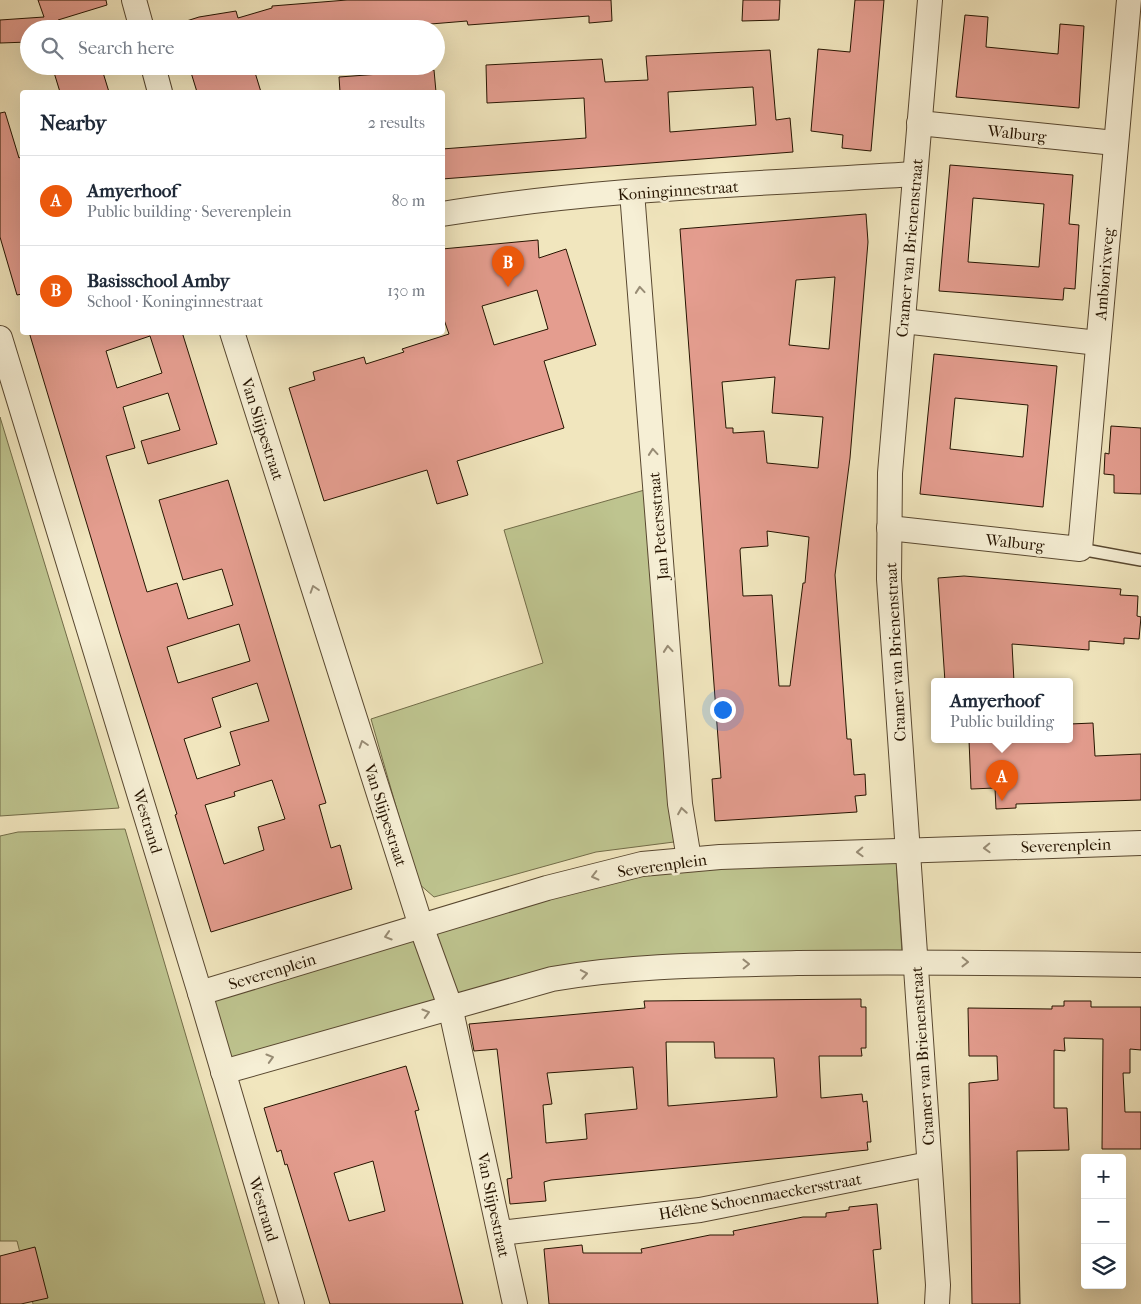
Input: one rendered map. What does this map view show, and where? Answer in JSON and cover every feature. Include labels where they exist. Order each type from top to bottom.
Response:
[{"type":"street","points":[[134,0],[140,20]]},
{"type":"street","name":"Cramer van Brienenstraat","points":[[930,0],[890,473],[889,528],[892,627],[938,1284],[937,1304]]},
{"type":"street","name":"Ambiorixweg","points":[[1080,549],[1129,0]]},
{"type":"street","points":[[155,75],[159,90]]},
{"type":"street","name":"Walburg","points":[[920,123],[1115,143]]},
{"type":"street","name":"Koninginnestraat","points":[[445,214],[512,203],[632,192],[916,174]]},
{"type":"street","name":"Jan Petersstraat","points":[[632,192],[680,804],[689,859]]},
{"type":"street","points":[[902,321],[1098,343]]},
{"type":"street","name":"Van Slijpestraat","points":[[233,335],[421,926],[450,1006],[515,1304]]},
{"type":"street","name":"Westrand","points":[[0,338],[200,993],[292,1304]]},
{"type":"street","name":"Walburg","points":[[889,528],[1080,549]]},
{"type":"street","name":"Severenplein","points":[[200,993],[557,885],[642,864],[689,859],[1141,843]]},
{"type":"street","points":[[223,1072],[450,1006],[552,979],[601,971],[696,965],[916,962],[1141,965]]},
{"type":"street","name":"Hélène Schoenmaeckersstraat","points":[[500,1233],[700,1210],[929,1164]]},
{"type":"lane","name":"Walburg","points":[[1080,549],[1141,560]]},
{"type":"green space","points":[[0,417],[119,808],[0,816]]},
{"type":"green space","points":[[648,489],[674,842],[596,852],[434,897],[418,883],[371,719],[543,663],[504,530]]},
{"type":"green space","points":[[125,829],[265,1304],[33,1304],[17,1241],[0,1241],[0,836],[18,832]]},
{"type":"green space","points":[[896,858],[902,953],[653,957],[229,1062],[212,999],[671,863]]},
{"type":"building","points":[[38,0],[106,0],[107,5],[58,20],[20,20],[20,42],[0,43],[0,20],[44,17]]},
{"type":"building","points":[[347,0],[611,0],[612,21],[589,23],[589,16],[468,25],[467,21],[445,23],[445,20],[190,20],[236,11],[238,18],[272,8],[272,6]]},
{"type":"building","points":[[743,0],[780,0],[779,20],[742,21]]},
{"type":"building","points":[[855,0],[884,0],[871,151],[842,148],[843,135],[811,131],[818,49],[850,52]]},
{"type":"building","points":[[965,15],[988,17],[986,47],[1058,54],[1060,24],[1084,26],[1079,108],[956,97]]},
{"type":"building","points":[[770,50],[776,120],[790,118],[793,152],[445,179],[445,149],[586,138],[584,98],[487,103],[486,65],[602,59],[605,82],[648,80],[646,56]],"holes":[[[753,87],[756,125],[670,132],[668,92]]]},
{"type":"building","points":[[55,75],[104,75],[108,90],[59,90]]},
{"type":"building","points":[[192,75],[256,75],[260,90],[196,90]]},
{"type":"building","points":[[434,75],[436,90],[340,90],[339,77]]},
{"type":"building","points":[[5,112],[20,157],[20,294],[17,295],[0,237],[0,113]]},
{"type":"building","points":[[950,165],[1073,175],[1069,224],[1079,225],[1075,289],[1064,288],[1063,300],[939,291]],"holes":[[[973,198],[1044,204],[1039,267],[968,262]]]},
{"type":"building","points":[[866,214],[868,242],[850,458],[835,575],[847,739],[851,739],[854,775],[865,774],[866,795],[855,796],[857,812],[715,821],[712,779],[721,778],[680,229]],"holes":[[[835,277],[829,349],[789,345],[796,280]],[[775,377],[772,413],[823,417],[818,468],[767,463],[764,431],[733,433],[733,428],[726,428],[722,382]],[[767,531],[809,537],[805,583],[803,583],[790,686],[779,686],[772,595],[743,596],[740,550],[741,548],[768,546]]]},
{"type":"building","points":[[538,240],[539,258],[566,249],[596,345],[544,361],[564,428],[457,461],[468,495],[437,504],[427,470],[324,501],[289,388],[315,380],[313,372],[364,357],[366,364],[404,352],[402,349],[449,334],[445,323],[445,249]],"holes":[[[537,290],[548,329],[494,345],[482,306]]]},
{"type":"building","points":[[30,335],[183,335],[217,444],[148,464],[141,441],[180,430],[168,393],[123,407],[135,448],[106,456],[147,592],[177,583],[188,619],[233,605],[222,569],[183,580],[159,500],[228,480],[326,803],[319,805],[331,848],[340,845],[352,889],[211,932],[175,815],[177,814],[120,634]],"holes":[[[150,336],[162,373],[117,388],[106,351]],[[239,624],[250,661],[178,683],[167,647]],[[257,683],[269,721],[230,732],[240,765],[197,779],[184,739],[221,727],[212,698]],[[272,780],[285,819],[258,827],[264,850],[224,864],[205,805],[235,796],[234,792]]]},
{"type":"building","points":[[934,354],[1057,366],[1043,507],[920,494]],"holes":[[[955,398],[1028,405],[1023,457],[950,449]]]},
{"type":"building","points":[[1111,426],[1141,428],[1141,494],[1114,493],[1114,475],[1104,474],[1105,453],[1109,454]]},
{"type":"building","points":[[964,576],[1121,589],[1120,595],[1138,596],[1137,616],[1141,617],[1139,639],[1124,638],[1124,644],[1089,641],[1089,650],[1012,644],[1014,678],[945,678],[938,578]]},
{"type":"building","points":[[1093,723],[1095,756],[1141,754],[1141,800],[1016,804],[1016,808],[996,809],[995,788],[971,789],[969,743],[1073,743],[1073,724]]},
{"type":"building","points":[[861,999],[861,1007],[866,1007],[866,1048],[861,1048],[862,1056],[819,1056],[821,1098],[862,1094],[863,1102],[867,1101],[871,1142],[867,1142],[868,1150],[551,1180],[544,1182],[546,1201],[510,1204],[507,1179],[512,1178],[497,1049],[474,1051],[469,1024],[645,1008],[644,1001]],"holes":[[[666,1042],[714,1042],[715,1058],[774,1058],[777,1097],[668,1106]],[[633,1067],[637,1109],[585,1114],[587,1139],[546,1143],[543,1105],[552,1104],[547,1073]]]},
{"type":"building","points":[[1064,1001],[1091,1001],[1091,1007],[1141,1007],[1141,1050],[1130,1049],[1130,1073],[1123,1073],[1125,1112],[1141,1112],[1141,1149],[1102,1149],[1103,1039],[1064,1038],[1065,1051],[1054,1050],[1054,1108],[1067,1108],[1069,1150],[1017,1151],[1020,1304],[972,1304],[969,1083],[998,1080],[997,1056],[969,1056],[968,1008],[1052,1009],[1052,1006],[1064,1006]]},
{"type":"building","points":[[406,1066],[419,1110],[415,1111],[463,1304],[330,1304],[287,1164],[285,1165],[281,1150],[277,1152],[264,1108]],"holes":[[[373,1161],[385,1211],[349,1221],[334,1173]]]},
{"type":"building","points":[[877,1204],[881,1249],[873,1250],[878,1304],[549,1304],[544,1249],[582,1245],[583,1253],[642,1253],[641,1249],[710,1235],[734,1235],[733,1231],[803,1217],[826,1217],[826,1213],[849,1210],[849,1207]]},
{"type":"building","points":[[35,1247],[48,1298],[21,1304],[0,1304],[0,1256]]},
{"type":"place","name":"Basisschool Amby","points":[[508,287]]},
{"type":"place","name":"Amyerhoof","points":[[1002,801]]}]
